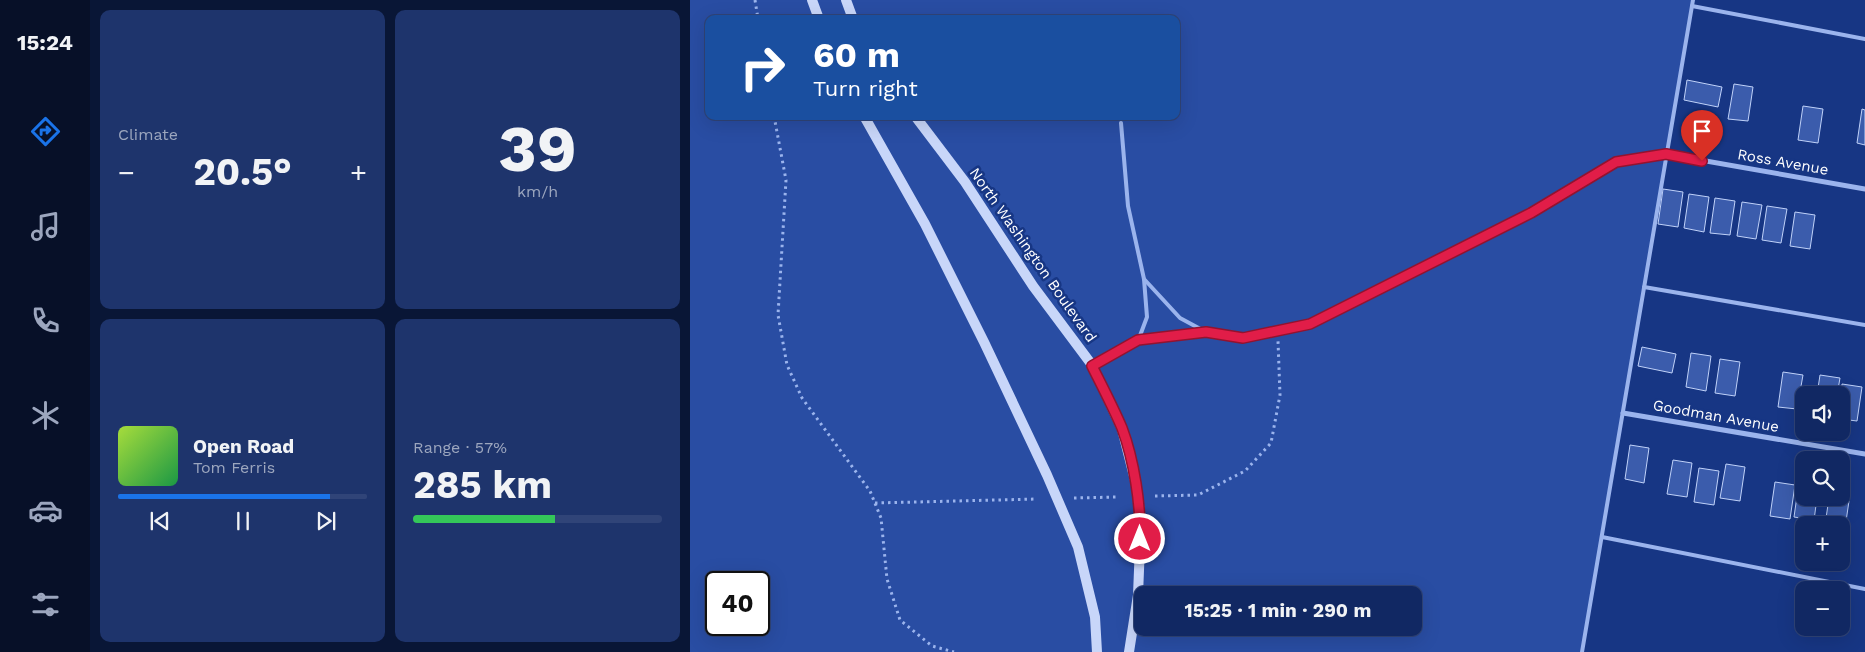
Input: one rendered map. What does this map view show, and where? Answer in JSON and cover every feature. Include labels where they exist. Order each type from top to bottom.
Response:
[{"type":"street","points":[[812,0],[818,15]]},
{"type":"street","points":[[846,0],[852,15]]},
{"type":"street","points":[[866,120],[925,224],[1047,475],[1078,547],[1095,617],[1097,652]]},
{"type":"street","name":"North Washington Boulevard","points":[[918,120],[965,182],[1033,286],[1092,366],[1122,429],[1136,484],[1140,520],[1138,595],[1130,652]]},
{"type":"street","name":"Ross Avenue","points":[[1666,154],[1865,189]]},
{"type":"street","name":"Goodman Avenue","points":[[1623,413],[1865,454]]},
{"type":"lane","points":[[1582,652],[1692,0]]},
{"type":"lane","points":[[1692,6],[1865,38]]},
{"type":"lane","points":[[1121,123],[1128,206],[1144,279],[1147,317],[1138,340]]},
{"type":"lane","points":[[1092,366],[1138,340],[1206,332],[1243,338],[1310,324],[1531,213],[1616,162],[1666,154]]},
{"type":"lane","points":[[1144,279],[1180,318],[1206,332]]},
{"type":"lane","points":[[1644,287],[1865,325]]},
{"type":"lane","points":[[1602,538],[1865,589]]},
{"type":"path","points":[[755,0],[757,15]]},
{"type":"path","points":[[775,120],[786,180],[778,315],[787,365],[802,398],[870,490],[881,518],[887,579],[900,620],[932,646],[954,652]]},
{"type":"path","points":[[1155,496],[1198,495],[1245,471],[1271,443],[1280,395],[1278,330]]},
{"type":"path","points":[[1074,498],[1118,497]]},
{"type":"path","points":[[875,503],[1037,499]]},
{"type":"shaded area","points":[[690,0],[1693,0],[1582,652],[690,652]]},
{"type":"building","points":[[1687,80],[1722,87],[1718,107],[1684,100]]},
{"type":"building","points":[[1734,84],[1753,87],[1748,121],[1728,119]]},
{"type":"building","points":[[1803,106],[1823,109],[1818,143],[1798,140]]},
{"type":"building","points":[[1862,109],[1865,110],[1865,145],[1857,143]]},
{"type":"building","points":[[1663,189],[1683,192],[1678,227],[1658,224]]},
{"type":"building","points":[[1689,194],[1709,197],[1704,232],[1684,228]]},
{"type":"building","points":[[1715,198],[1735,201],[1730,235],[1710,233]]},
{"type":"building","points":[[1742,202],[1762,205],[1756,239],[1737,236]]},
{"type":"building","points":[[1767,206],[1787,209],[1781,243],[1762,240]]},
{"type":"building","points":[[1795,212],[1815,215],[1810,249],[1790,246]]},
{"type":"building","points":[[1642,347],[1676,354],[1672,373],[1638,366]]},
{"type":"building","points":[[1691,353],[1711,356],[1706,391],[1686,387]]},
{"type":"building","points":[[1720,359],[1740,362],[1735,396],[1715,393]]},
{"type":"building","points":[[1783,372],[1803,375],[1801,386],[1795,386],[1795,409],[1778,407]]},
{"type":"building","points":[[1820,375],[1840,378],[1839,386],[1818,386]]},
{"type":"building","points":[[1842,384],[1862,387],[1857,421],[1850,420],[1850,386],[1842,386]]},
{"type":"building","points":[[1630,445],[1649,448],[1644,483],[1625,479]]},
{"type":"building","points":[[1673,460],[1692,463],[1687,497],[1667,494]]},
{"type":"building","points":[[1726,464],[1745,467],[1740,501],[1720,498]]},
{"type":"building","points":[[1699,468],[1719,471],[1714,505],[1694,502]]},
{"type":"building","points":[[1775,482],[1795,485],[1790,519],[1770,516]]},
{"type":"building","points":[[1796,506],[1816,506],[1815,516],[1794,517]]},
{"type":"building","points":[[1828,506],[1848,506],[1847,516],[1826,516]]},
{"type":"route","points":[[1140,539],[1136,484],[1122,429],[1092,366],[1138,340],[1206,332],[1243,338],[1310,324],[1531,213],[1616,162],[1666,154],[1702,161]]}]
